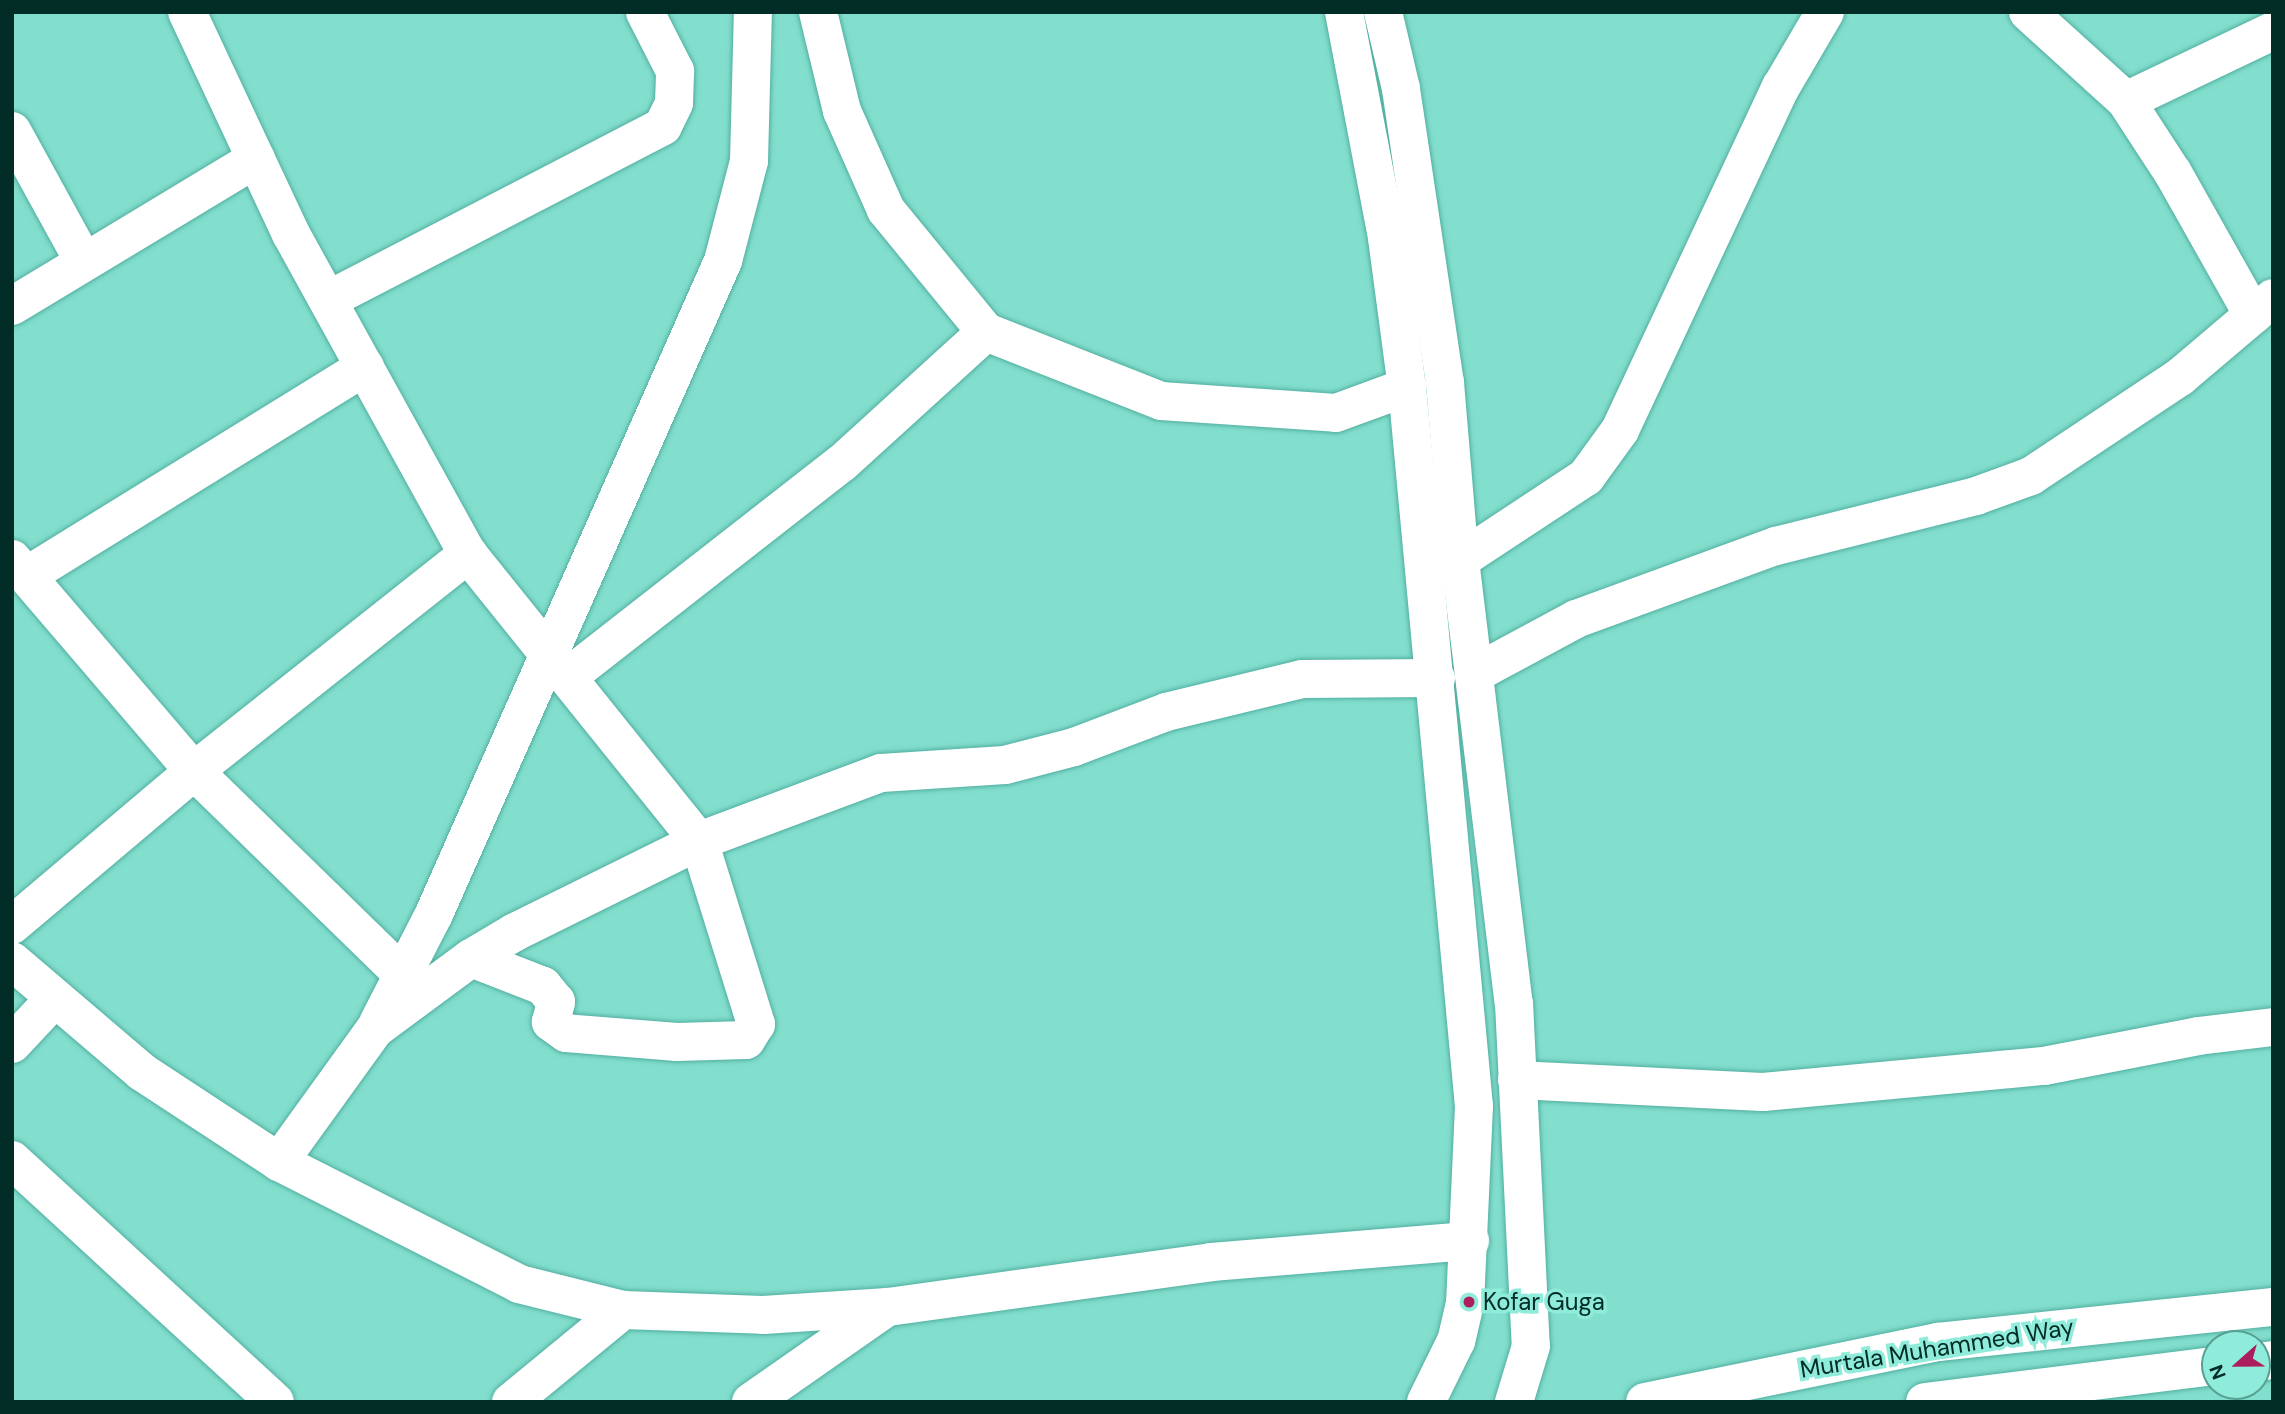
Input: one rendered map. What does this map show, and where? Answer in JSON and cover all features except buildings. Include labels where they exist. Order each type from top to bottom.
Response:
[{"type":"main road","points":[[187,12],[256,159],[328,300],[468,554],[699,841],[756,1024],[746,1040],[677,1042],[566,1033],[551,1022],[556,1002],[543,986],[471,958]]},
{"type":"main road","points":[[328,300],[663,126],[674,103],[676,71],[645,12]]},
{"type":"main road","points":[[279,1162],[375,1029],[559,665],[723,261],[749,161],[753,12]]},
{"type":"main road","points":[[818,12],[842,111],[886,210],[986,332],[1161,401],[1336,413],[1407,387]]},
{"type":"main road","points":[[1344,12],[1364,96],[1407,387],[1474,1106],[1470,1241],[1465,1303],[1456,1341],[1426,1402]]},
{"type":"main road","points":[[1383,12],[1401,89],[1445,383],[1460,560],[1514,1003],[1531,1346],[1514,1402]]},
{"type":"main road","points":[[1460,560],[1586,477],[1620,430],[1781,87],[1825,12]]},
{"type":"main road","points":[[1474,674],[1576,619],[1776,546],[1976,496],[2031,476],[2180,377],[2263,306],[2126,101],[2028,12]]},
{"type":"main road","points":[[2126,101],[2273,32]]},
{"type":"main road","points":[[1364,96],[1401,89]]},
{"type":"main road","points":[[12,131],[84,262]]},
{"type":"main road","points":[[12,306],[256,159]]},
{"type":"main road","points":[[559,665],[842,463],[986,332]]},
{"type":"main road","points":[[365,367],[20,567],[194,771],[403,975]]},
{"type":"main road","points":[[12,925],[194,771],[468,554]]},
{"type":"main road","points":[[375,1029],[471,958],[699,841],[881,773],[1005,765],[1074,747],[1166,712],[1302,678],[1436,678]]},
{"type":"main road","points":[[12,961],[142,1072],[279,1162],[519,1284],[623,1310],[763,1315],[887,1307],[1212,1262],[1470,1241]]},
{"type":"main road","points":[[12,1044],[55,998]]},
{"type":"main road","points":[[1517,1080],[1763,1092],[2044,1066],[2273,1027]]},
{"type":"main road","points":[[12,1160],[275,1402]]},
{"type":"main road","points":[[751,1402],[887,1307]]},
{"type":"main road","name":"Murtala Muhammed Way","points":[[1645,1402],[1938,1342],[2273,1307]]},
{"type":"main road","points":[[511,1402],[623,1310]]},
{"type":"main road","points":[[1925,1402],[2201,1368]]},
{"type":"place","name":"Kofar Guga","points":[[1469,1302]]}]
